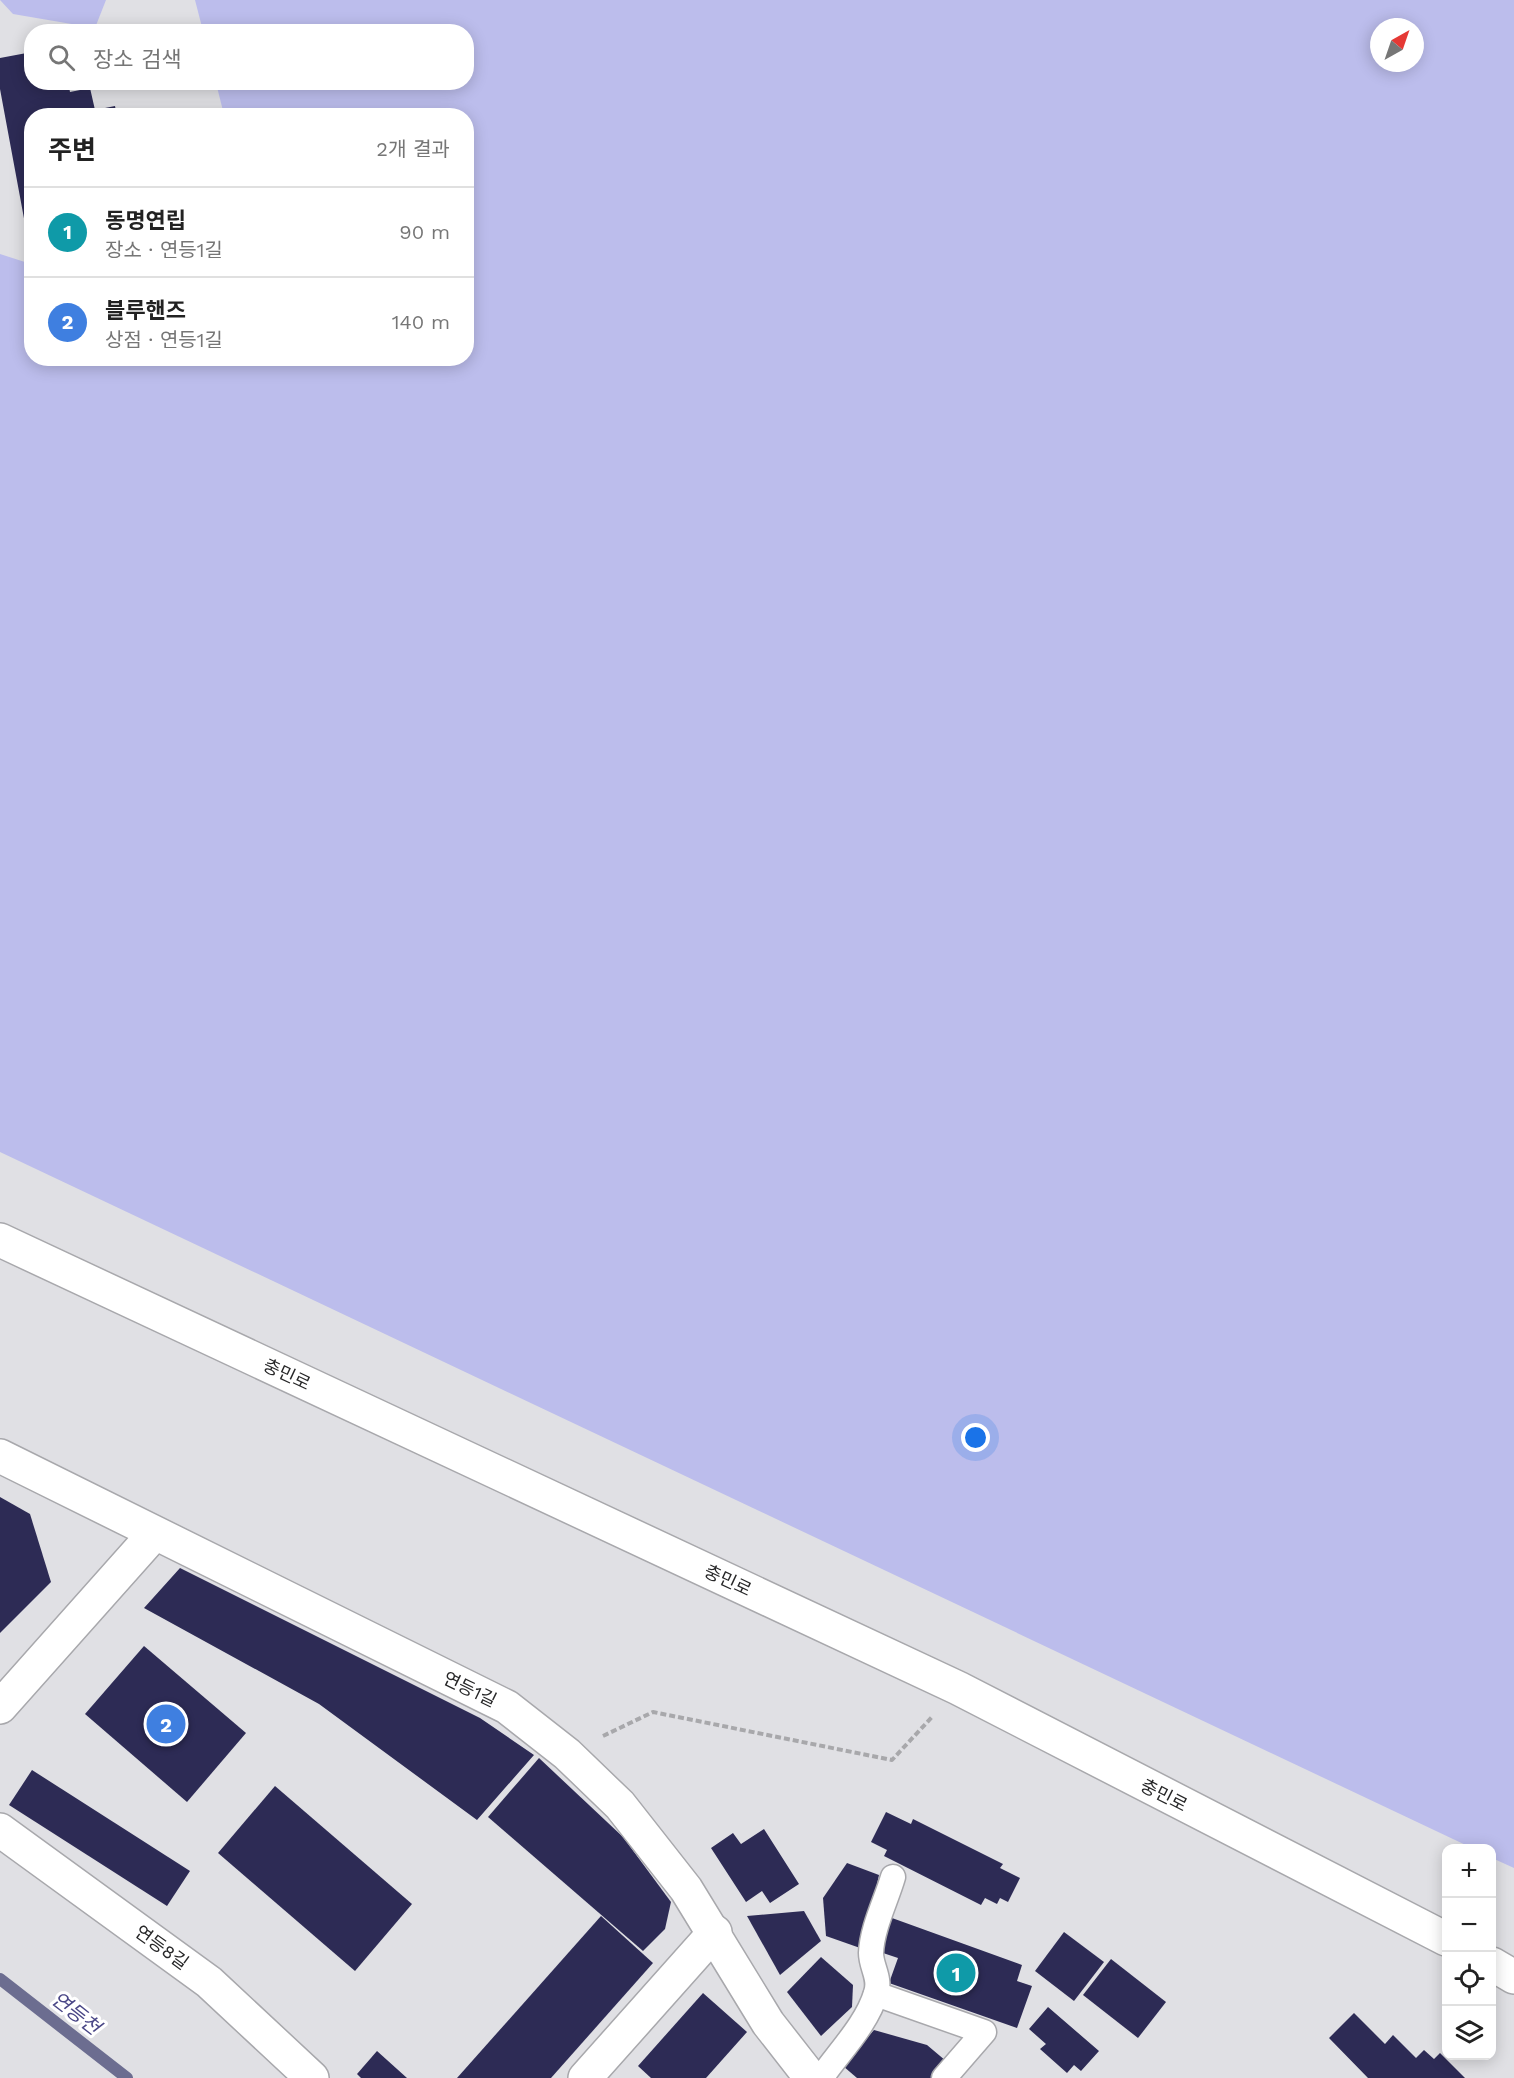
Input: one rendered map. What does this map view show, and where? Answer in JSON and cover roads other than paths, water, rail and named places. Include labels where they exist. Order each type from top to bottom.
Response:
[{"type":"street","name":"충민로","points":[[0,1240],[958,1688],[1442,1937]]},
{"type":"street","name":"연등1길","points":[[0,1456],[507,1707],[567,1754],[620,1805],[686,1889],[715,1932],[768,2023],[811,2078]]},
{"type":"street","points":[[0,1707],[154,1534]]},
{"type":"street","name":"연등8길","points":[[0,1830],[209,1982],[312,2078]]},
{"type":"street","points":[[585,2078],[715,1932]]},
{"type":"street","points":[[1496,1967],[1514,1977]]},
{"type":"lane","points":[[821,2078],[867,2014],[876,1994],[878,1983],[872,1965],[872,1946],[893,1877]]},
{"type":"lane","points":[[876,1994],[984,2032],[944,2078]]},
{"type":"waterway","name":"연등천","points":[[0,1979],[127,2078]]},
{"type":"place","name":"블루핸즈","points":[[166,1724]]},
{"type":"place","name":"동명연립","points":[[956,1973]]}]
